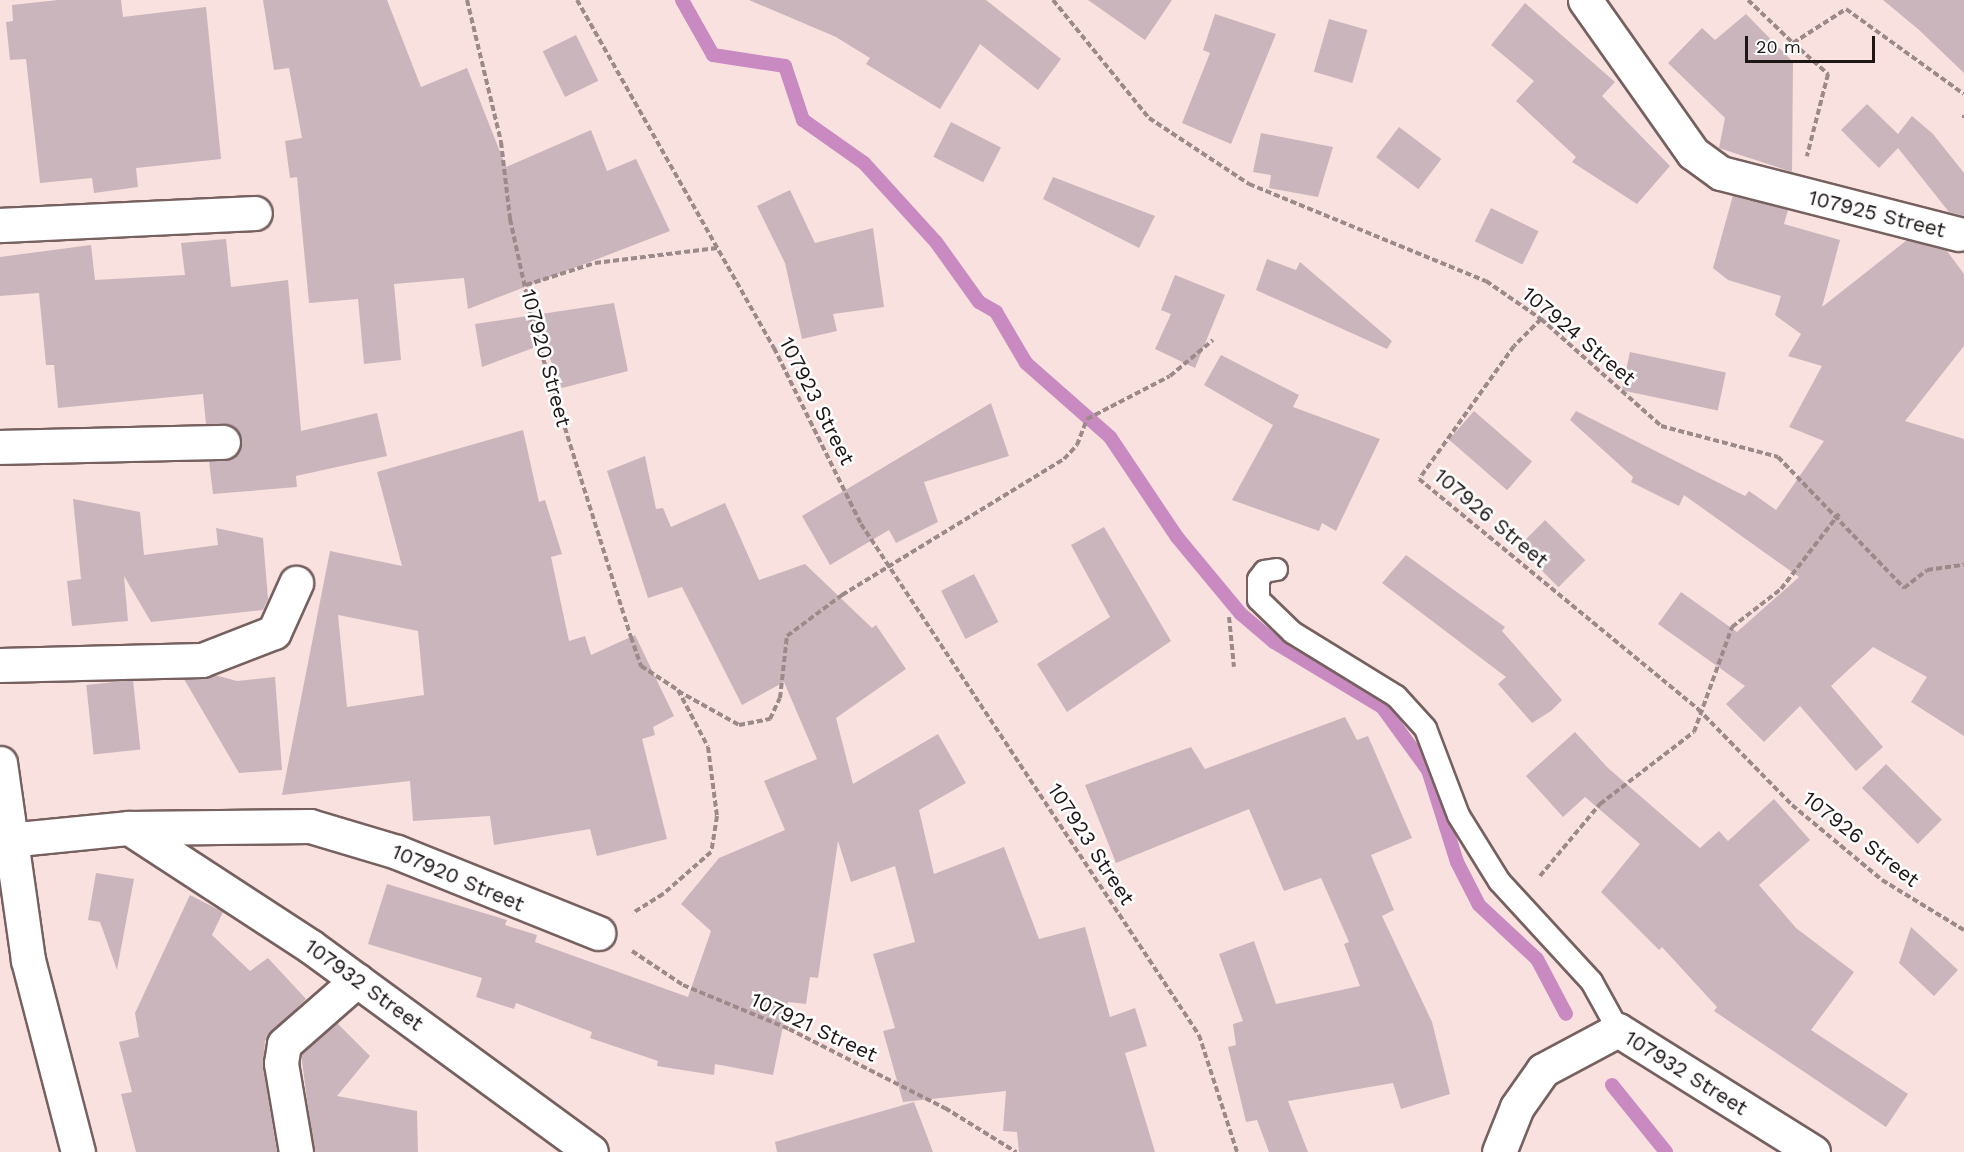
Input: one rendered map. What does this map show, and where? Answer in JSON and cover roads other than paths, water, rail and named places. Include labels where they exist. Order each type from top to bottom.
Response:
[{"type":"street","name":"107925 Street","points":[[1585,0],[1693,153],[1721,173],[1797,195],[1958,234]]},
{"type":"street","points":[[0,225],[255,213]]},
{"type":"street","points":[[0,447],[223,442]]},
{"type":"street","points":[[0,665],[202,660],[274,632],[296,583]]},
{"type":"street","points":[[0,763],[9,840],[28,960],[78,1152]]},
{"type":"street","name":"107920 Street","points":[[9,840],[129,828],[310,826],[397,852],[598,933]]},
{"type":"street","name":"107932 Street","points":[[129,828],[357,980],[591,1152]]},
{"type":"street","points":[[296,1152],[281,1063],[284,1044],[357,980]]},
{"type":"street","name":"107932 Street","points":[[1500,1152],[1517,1107],[1543,1070],[1618,1030],[1813,1152]]},
{"type":"lane","points":[[1276,569],[1264,570],[1258,579],[1258,599],[1292,632],[1395,696],[1425,728],[1458,815],[1499,881],[1521,900],[1591,981],[1618,1030]]},
{"type":"waterway","points":[[682,0],[713,55],[785,66],[803,120],[864,163],[936,242],[979,302],[996,312],[1026,363],[1110,437],[1177,537],[1241,614],[1274,642],[1382,707],[1428,770],[1457,862],[1479,905],[1537,959],[1566,1014]]},
{"type":"waterway","points":[[1612,1085],[1666,1152]]}]
